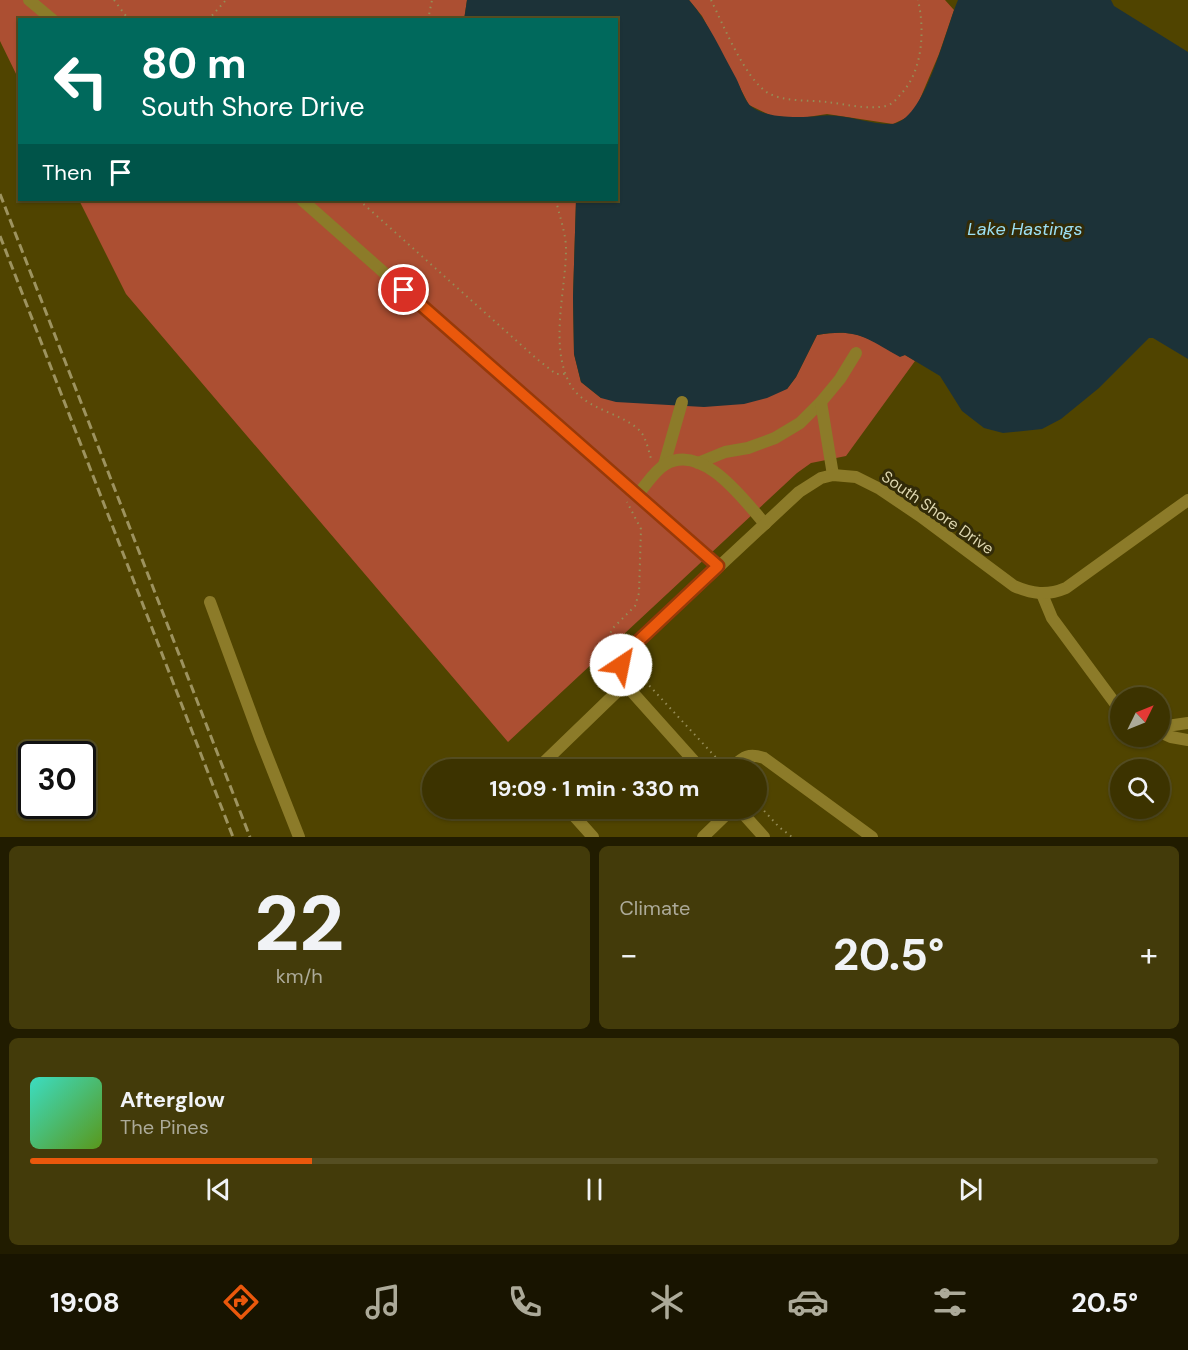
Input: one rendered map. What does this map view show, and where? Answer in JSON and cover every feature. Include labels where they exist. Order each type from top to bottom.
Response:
[{"type":"street","points":[[29,0],[51,18]]},
{"type":"street","points":[[303,201],[718,566]]},
{"type":"street","points":[[698,463],[775,438],[800,423],[840,379],[856,353]]},
{"type":"street","points":[[661,468],[682,402]]},
{"type":"street","points":[[692,759],[629,689],[622,675],[622,657],[718,566],[811,483],[833,475],[821,402]]},
{"type":"street","points":[[638,494],[661,468],[674,460],[686,460],[698,463],[728,481],[765,524]]},
{"type":"street","name":"South Shore Drive","points":[[833,475],[856,477],[880,489],[1014,586],[1042,594]]},
{"type":"street","points":[[1110,696],[1052,618],[1042,594],[1066,588],[1188,500]]},
{"type":"street","points":[[210,602],[299,837]]},
{"type":"street","points":[[549,759],[629,689]]},
{"type":"street","points":[[1170,728],[1188,723]]},
{"type":"street","points":[[1170,736],[1188,740]]},
{"type":"street","points":[[742,759],[753,755],[765,759]]},
{"type":"street","points":[[767,760],[872,837]]},
{"type":"street","points":[[577,819],[593,837]]},
{"type":"street","points":[[703,837],[723,819]]},
{"type":"street","points":[[746,819],[764,837]]},
{"type":"path","points":[[114,0],[128,18]]},
{"type":"path","points":[[210,18],[226,0]]},
{"type":"path","points":[[428,18],[432,0]]},
{"type":"path","points":[[711,0],[740,59],[756,82],[768,93],[798,100],[874,106],[888,106],[908,87],[914,76],[921,37],[922,16],[918,0]]},
{"type":"path","points":[[360,201],[537,359],[556,374],[566,374]]},
{"type":"path","points":[[556,201],[566,247],[561,329],[561,357],[566,374],[571,386],[581,397],[635,427],[642,434],[661,468]]},
{"type":"path","points":[[767,813],[792,837]]},
{"type":"shaded area","points":[[0,0],[467,0],[464,18],[18,18],[18,78],[0,41]]},
{"type":"shaded area","points":[[689,0],[945,0],[954,10],[939,54],[917,106],[908,117],[893,124],[827,114],[801,118],[772,116],[749,105],[702,16]]},
{"type":"shaded area","points":[[80,201],[576,201],[574,354],[581,382],[601,398],[787,389],[796,377],[817,335],[831,333],[861,336],[915,361],[846,456],[811,463],[797,473],[508,742],[126,294]]},
{"type":"water","name":"Lake Hastings","points":[[467,0],[689,0],[709,28],[746,100],[754,108],[771,115],[801,117],[827,115],[891,124],[903,119],[914,108],[924,91],[958,0],[1111,0],[1114,6],[1188,52],[1188,359],[1153,338],[1149,338],[1099,388],[1061,419],[1042,429],[1003,433],[984,428],[962,411],[940,376],[905,355],[900,357],[861,336],[842,333],[817,335],[796,377],[787,389],[767,398],[744,404],[704,407],[616,402],[601,398],[581,382],[574,354],[576,201],[618,201],[618,18],[464,18]]},
{"type":"railway","points":[[0,194],[250,837]]},
{"type":"railway","points":[[0,236],[233,837]]},
{"type":"route","points":[[404,290],[718,566],[622,657],[621,665]]}]
